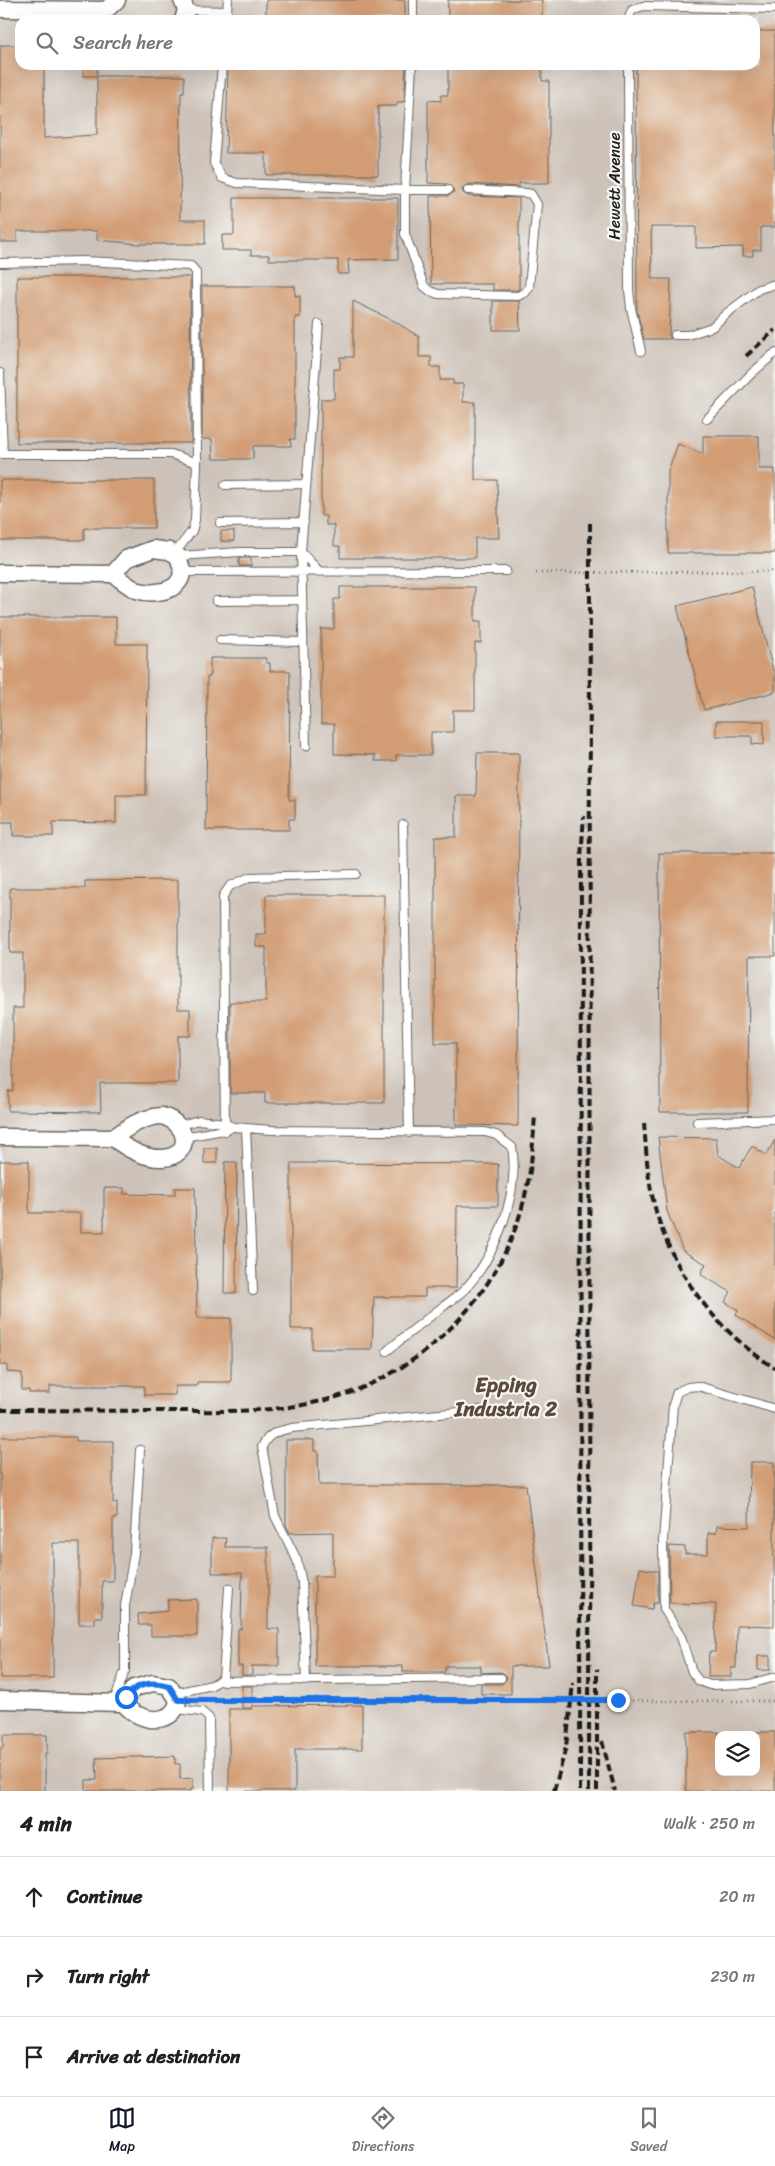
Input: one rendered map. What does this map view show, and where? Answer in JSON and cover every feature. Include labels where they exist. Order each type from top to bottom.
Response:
[{"type":"street","points":[[0,9],[113,10]]},
{"type":"street","points":[[0,573],[113,574],[134,589],[153,592],[171,589],[177,583],[182,572],[176,555],[153,549],[126,559],[113,574]]},
{"type":"street","points":[[0,1137],[113,1138],[138,1153],[162,1158],[178,1152],[184,1144],[182,1131],[169,1118],[153,1117],[131,1125],[113,1138]]},
{"type":"street","points":[[0,1700],[119,1702],[144,1718],[164,1718],[172,1715],[177,1701],[169,1686],[154,1683],[143,1684],[134,1688],[119,1702]]},
{"type":"lane","points":[[227,15],[228,0]]},
{"type":"lane","points":[[413,0],[413,15]]},
{"type":"lane","points":[[629,15],[632,10],[643,6],[775,10]]},
{"type":"lane","points":[[183,10],[227,11]]},
{"type":"lane","points":[[222,70],[214,163],[222,178],[237,183],[448,190]]},
{"type":"lane","points":[[412,70],[405,190],[405,234],[420,277],[430,291],[438,294],[518,296],[529,287],[537,204],[534,198],[526,193],[468,190]]},
{"type":"lane","name":"Hewett Avenue","points":[[628,70],[628,263],[630,308],[641,351]]},
{"type":"lane","points":[[0,263],[83,261],[191,266],[194,268],[196,272],[197,463],[194,525],[176,555]]},
{"type":"lane","points":[[675,335],[688,335],[712,327],[759,289],[775,284]]},
{"type":"lane","points":[[306,746],[301,552],[319,324]]},
{"type":"lane","points":[[707,419],[751,374],[775,353]]},
{"type":"lane","points":[[0,373],[1,454],[171,454],[197,463]]},
{"type":"lane","points":[[225,485],[306,484]]},
{"type":"lane","points":[[220,523],[304,522]]},
{"type":"lane","points":[[176,555],[301,552],[320,572]]},
{"type":"lane","points":[[182,572],[302,573],[506,570]]},
{"type":"lane","points":[[216,601],[302,600]]},
{"type":"lane","points":[[220,640],[303,642]]},
{"type":"lane","points":[[403,826],[409,1132]]},
{"type":"lane","points":[[224,1127],[223,896],[230,886],[250,877],[356,874]]},
{"type":"lane","points":[[698,1122],[775,1119]]},
{"type":"lane","points":[[182,1131],[199,1120],[224,1127]]},
{"type":"lane","points":[[182,1131],[233,1127],[409,1132],[485,1132],[496,1135],[512,1147],[514,1176],[500,1232],[488,1257],[465,1289],[387,1351]]},
{"type":"lane","points":[[246,1128],[252,1291]]},
{"type":"lane","points":[[775,1409],[698,1386],[688,1387],[677,1392],[673,1404],[663,1541],[664,1609],[680,1637],[692,1672],[699,1681],[710,1685],[750,1684],[775,1676]]},
{"type":"lane","points":[[306,1681],[302,1584],[297,1560],[275,1516],[262,1447],[265,1441],[271,1434],[292,1428],[481,1410]]},
{"type":"lane","points":[[119,1702],[125,1671],[124,1606],[134,1552],[140,1450]]},
{"type":"lane","points":[[220,1681],[223,1678],[229,1588]]},
{"type":"lane","points":[[177,1701],[220,1681],[502,1678]]},
{"type":"lane","points":[[177,1701],[202,1712],[208,1718],[210,1791]]},
{"type":"path","points":[[536,572],[775,572]]},
{"type":"path","points":[[177,1701],[775,1701]]},
{"type":"shaded area","points":[[0,0],[775,0],[775,1791],[0,1791]]},
{"type":"building","points":[[266,0],[405,0],[405,15],[266,15]]},
{"type":"building","points":[[448,0],[542,0],[542,15],[448,15]]},
{"type":"building","points":[[760,31],[775,31],[775,227],[761,227],[761,250],[753,250],[753,256],[743,256],[743,247],[696,248],[696,227],[651,227],[652,279],[671,279],[669,335],[671,339],[644,339],[637,311],[636,70],[760,70]]},
{"type":"building","points":[[0,45],[15,45],[15,70],[44,70],[44,138],[97,135],[97,76],[184,76],[184,92],[181,92],[180,220],[205,220],[205,244],[139,244],[97,240],[97,231],[17,231],[17,242],[0,242]]},
{"type":"building","points":[[83,70],[97,70],[97,76],[83,76]]},
{"type":"building","points":[[228,70],[406,70],[404,102],[397,102],[397,106],[378,106],[378,175],[266,175],[266,153],[226,153]]},
{"type":"building","points":[[448,70],[542,70],[542,81],[549,81],[549,183],[519,183],[519,187],[468,184],[462,189],[463,193],[468,196],[519,198],[519,289],[517,290],[493,290],[493,284],[431,284],[430,196],[448,196],[454,190],[448,184],[428,183],[428,100],[441,101],[441,95],[448,95]]},
{"type":"building","points":[[234,198],[398,198],[398,259],[348,260],[349,274],[338,274],[338,260],[269,260],[269,255],[251,255],[251,250],[222,250],[222,235],[234,235]]},
{"type":"building","points":[[17,277],[190,277],[191,443],[17,443]]},
{"type":"building","points":[[202,286],[295,286],[295,296],[300,296],[300,317],[295,317],[295,439],[290,439],[291,446],[253,446],[253,459],[213,459],[212,439],[202,439]]},
{"type":"building","points":[[353,301],[396,322],[419,337],[419,357],[431,357],[431,367],[440,367],[440,380],[453,380],[453,384],[463,384],[463,402],[475,402],[475,480],[497,480],[499,538],[475,538],[475,558],[340,558],[340,546],[334,546],[334,525],[326,525],[326,516],[321,516],[321,399],[334,399],[334,369],[340,369],[340,357],[353,357]]},
{"type":"building","points":[[493,301],[519,301],[520,330],[493,330]]},
{"type":"building","points":[[703,436],[759,436],[759,469],[775,469],[775,553],[668,553],[668,471],[678,444],[703,454]]},
{"type":"building","points":[[0,480],[154,480],[154,528],[86,528],[84,529],[84,540],[0,540]]},
{"type":"building","points":[[221,531],[234,531],[234,541],[221,541]]},
{"type":"building","points":[[239,558],[251,558],[251,566],[239,566]]},
{"type":"building","points":[[340,587],[475,587],[475,621],[481,621],[481,643],[475,643],[475,710],[453,710],[453,732],[431,732],[431,755],[396,755],[396,761],[375,761],[375,755],[334,754],[334,724],[321,724],[321,629],[334,629],[334,599],[340,599]]},
{"type":"building","points":[[752,587],[773,670],[775,670],[775,692],[704,710],[677,606]]},
{"type":"building","points":[[0,617],[116,617],[116,644],[147,644],[146,795],[116,795],[116,823],[53,822],[53,836],[13,836],[13,822],[0,822]]},
{"type":"building","points":[[210,658],[266,658],[266,663],[270,663],[270,671],[290,671],[289,800],[295,800],[295,819],[289,819],[289,830],[206,830],[207,677],[210,677]]},
{"type":"building","points":[[716,721],[764,721],[764,745],[752,744],[752,736],[716,736]]},
{"type":"building","points":[[477,753],[519,753],[518,1126],[456,1125],[456,1043],[435,1043],[435,837],[456,837],[456,796],[476,796]]},
{"type":"building","points":[[659,853],[775,853],[775,956],[749,956],[748,1112],[660,1112]]},
{"type":"building","points":[[178,880],[178,1009],[190,1009],[190,1036],[178,1036],[178,1083],[100,1083],[101,1112],[8,1111],[8,1091],[13,1091],[13,1008],[23,1008],[23,953],[10,953],[10,888],[85,888],[85,881]]},
{"type":"building","points":[[266,895],[384,895],[384,1103],[265,1103],[265,1093],[230,1093],[230,1002],[266,1002],[266,947],[256,947],[256,934],[266,934]]},
{"type":"building","points":[[658,1137],[716,1138],[718,1155],[739,1168],[752,1146],[766,1155],[775,1140],[775,1340],[736,1315],[738,1310],[725,1302],[731,1292],[703,1276],[701,1273],[706,1264],[683,1251],[667,1211]]},
{"type":"building","points":[[204,1148],[217,1148],[217,1163],[204,1163]]},
{"type":"building","points":[[0,1161],[29,1161],[29,1213],[81,1213],[81,1232],[104,1232],[104,1188],[124,1188],[124,1194],[175,1195],[175,1188],[195,1188],[197,1318],[231,1318],[231,1382],[197,1382],[197,1386],[175,1386],[175,1395],[144,1395],[144,1386],[50,1386],[50,1393],[29,1393],[29,1390],[22,1390],[22,1373],[7,1372],[7,1365],[0,1365]]},
{"type":"building","points":[[225,1162],[237,1162],[236,1293],[224,1293]]},
{"type":"building","points":[[291,1163],[498,1164],[498,1206],[457,1206],[456,1288],[425,1288],[425,1297],[374,1297],[372,1349],[312,1349],[312,1329],[291,1329]]},
{"type":"building","points":[[0,1437],[76,1437],[76,1441],[113,1441],[113,1503],[117,1503],[117,1518],[113,1518],[113,1581],[102,1581],[102,1617],[95,1617],[95,1624],[79,1624],[79,1543],[53,1543],[53,1678],[0,1678]]},
{"type":"building","points":[[286,1440],[314,1440],[314,1451],[318,1451],[319,1485],[526,1485],[549,1666],[511,1666],[511,1694],[481,1694],[481,1684],[502,1684],[507,1678],[506,1675],[501,1672],[481,1673],[481,1666],[445,1666],[445,1672],[403,1672],[403,1666],[315,1666],[315,1576],[333,1576],[333,1532],[290,1533],[286,1525]]},
{"type":"building","points":[[750,1462],[774,1462],[774,1626],[737,1625],[736,1668],[731,1668],[731,1677],[708,1677],[709,1652],[715,1652],[716,1604],[670,1603],[669,1546],[685,1547],[685,1554],[708,1554],[708,1533],[716,1533],[717,1526],[749,1527]]},
{"type":"building","points":[[212,1538],[226,1538],[225,1547],[268,1547],[268,1629],[279,1629],[279,1666],[252,1666],[252,1675],[242,1675],[242,1666],[238,1666],[238,1629],[241,1629],[242,1573],[212,1573]]},
{"type":"building","points":[[640,1568],[658,1571],[658,1603],[653,1603],[652,1609],[634,1606]]},
{"type":"building","points":[[197,1599],[197,1636],[151,1636],[151,1625],[139,1625],[138,1614],[168,1611],[168,1600]]},
{"type":"building","points":[[758,1656],[770,1656],[770,1670],[758,1670]]},
{"type":"building","points":[[242,1686],[252,1686],[252,1708],[242,1708]]},
{"type":"building","points":[[362,1705],[362,1749],[295,1749],[295,1791],[229,1791],[229,1709],[252,1709],[252,1706]]},
{"type":"building","points":[[686,1732],[715,1732],[715,1776],[760,1776],[760,1732],[775,1732],[775,1791],[686,1791]]},
{"type":"building","points":[[3,1735],[47,1735],[45,1791],[0,1791],[0,1748],[3,1748]]},
{"type":"building","points":[[175,1756],[175,1764],[180,1764],[180,1779],[193,1778],[193,1789],[191,1791],[86,1791],[86,1780],[97,1780],[96,1758]]},
{"type":"railway","points":[[746,356],[775,330]]},
{"type":"railway","points":[[589,1791],[590,523]]},
{"type":"railway","points":[[580,1791],[581,857],[584,816]]},
{"type":"railway","points":[[0,1410],[262,1410],[317,1402],[354,1391],[390,1374],[422,1353],[452,1327],[478,1297],[499,1264],[515,1229],[526,1191],[531,1163],[535,1116]]},
{"type":"railway","points":[[644,1123],[652,1195],[659,1221],[681,1271],[696,1294],[732,1335],[775,1368]]},
{"type":"railway","points":[[597,1669],[597,1791]]},
{"type":"railway","points":[[554,1791],[566,1747],[573,1683]]},
{"type":"railway","points":[[602,1741],[615,1791]]},
{"type":"district","name":"Epping Industria 2","points":[[506,1397]]},
{"type":"route","points":[[126,1697],[134,1688],[143,1684],[154,1683],[169,1686],[178,1700],[618,1700]]}]
